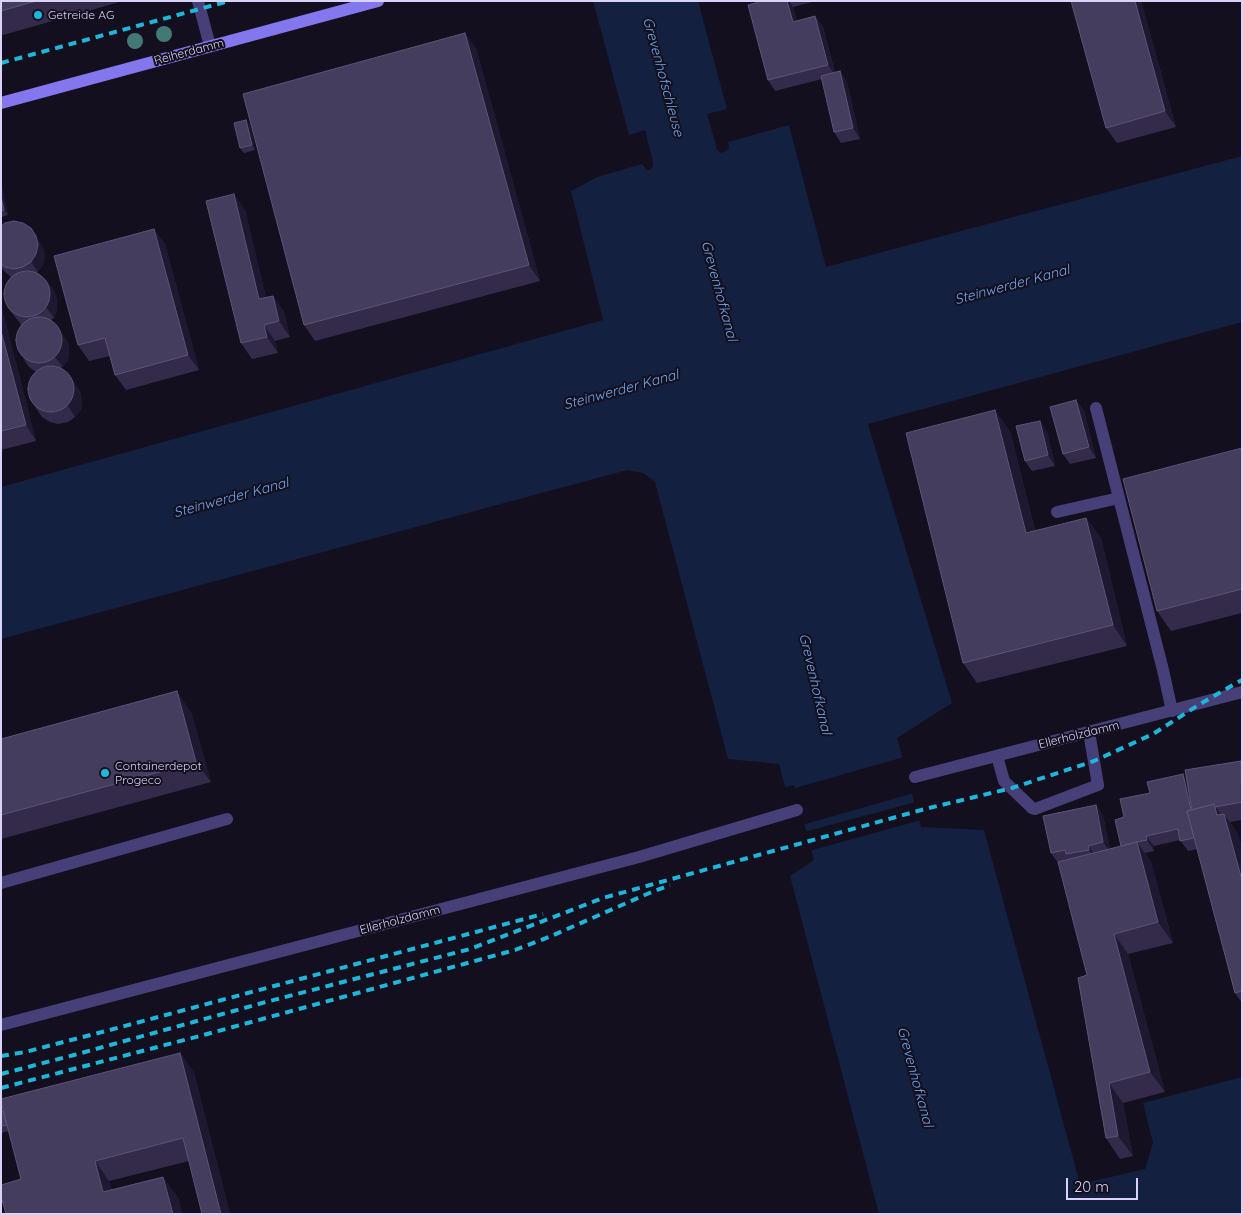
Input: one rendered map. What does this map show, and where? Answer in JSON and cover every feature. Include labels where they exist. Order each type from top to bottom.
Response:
[{"type":"street","points":[[198,1],[210,46]]},
{"type":"street","name":"Reiherdamm","points":[[1,103],[378,1]]},
{"type":"street","points":[[1096,408],[1172,711]]},
{"type":"street","points":[[1057,512],[1119,498]]},
{"type":"street","name":"Ellerholzdamm","points":[[915,777],[1242,692]]},
{"type":"street","points":[[997,756],[1004,781],[1035,809],[1098,785],[1089,732]]},
{"type":"street","name":"Ellerholzdamm","points":[[1,1025],[639,857],[797,810]]},
{"type":"street","points":[[1,883],[227,820]]},
{"type":"water","points":[[593,1],[698,1],[727,109],[707,114],[716,149],[721,153],[729,148],[728,142],[789,125],[826,267],[1242,156],[1242,322],[868,424],[952,703],[897,738],[921,827],[984,830],[1080,1184],[1145,1169],[1153,1143],[1143,1103],[1242,1077],[1242,1214],[879,1214],[790,876],[814,860],[794,785],[785,787],[779,764],[728,759],[655,482],[643,473],[627,470],[1,639],[1,487],[603,320],[571,191],[597,177],[642,164],[647,170],[650,170],[653,162],[645,130],[629,135]]},
{"type":"pier","points":[[904,757],[914,793],[802,825],[792,789]]},
{"type":"pier","points":[[916,802],[921,820],[809,851],[804,832]]},
{"type":"building","points":[[1,1],[36,1],[1,11]]},
{"type":"building","points":[[756,1],[787,1],[793,22],[815,16],[828,65],[768,80],[748,5],[756,3]]},
{"type":"building","points":[[1071,1],[1135,1],[1165,111],[1106,128]]},
{"type":"building","points":[[465,33],[529,265],[304,325],[243,94]]},
{"type":"building","points":[[840,71],[853,128],[834,132],[821,76]]},
{"type":"building","points":[[246,120],[252,145],[240,148],[234,123]]},
{"type":"building","points":[[234,194],[259,299],[273,296],[279,321],[264,325],[267,337],[241,343],[206,201]]},
{"type":"building","points":[[1,197],[4,210],[1,211]]},
{"type":"building","points":[[14,221],[23,223],[31,228],[36,236],[38,245],[36,254],[31,262],[23,267],[14,269],[1,264],[1,226]]},
{"type":"building","points":[[154,229],[188,355],[115,375],[105,338],[78,345],[54,256]]},
{"type":"building","points":[[32,271],[36,272],[46,281],[49,285],[49,303],[40,313],[32,317],[22,317],[14,313],[5,303],[4,289],[8,281],[18,272]]},
{"type":"building","points":[[44,317],[56,323],[61,331],[61,349],[56,357],[48,362],[34,363],[22,357],[17,349],[16,335],[22,323],[30,318]]},
{"type":"building","points":[[1,331],[26,425],[1,431]]},
{"type":"building","points":[[56,366],[68,372],[73,380],[73,398],[68,406],[60,411],[46,412],[34,406],[29,398],[28,384],[34,372],[42,367]]},
{"type":"building","points":[[1076,400],[1089,447],[1063,454],[1050,407]]},
{"type":"building","points":[[995,410],[1026,533],[1086,518],[1113,625],[963,663],[906,433]]},
{"type":"building","points":[[1040,421],[1048,455],[1025,461],[1016,426]]},
{"type":"building","points":[[1242,448],[1242,589],[1157,611],[1123,479]]},
{"type":"building","name":"Containerdepot Progeco","points":[[177,691],[196,762],[1,815],[1,739]]},
{"type":"building","points":[[1241,761],[1242,802],[1215,807],[1214,804],[1192,810],[1185,770]]},
{"type":"building","points":[[1183,774],[1191,810],[1187,811],[1194,838],[1180,841],[1178,829],[1146,836],[1147,840],[1121,846],[1115,820],[1124,817],[1120,799],[1150,793],[1147,782]]},
{"type":"building","points":[[1214,804],[1217,815],[1224,814],[1242,880],[1242,991],[1235,993],[1187,811]]},
{"type":"building","points":[[1096,805],[1103,842],[1088,846],[1089,850],[1066,854],[1065,850],[1051,853],[1043,816]]},
{"type":"building","points":[[1137,842],[1158,922],[1114,934],[1150,1072],[1109,1083],[1118,1136],[1106,1138],[1078,978],[1087,975],[1058,862]]},
{"type":"building","points":[[180,1053],[221,1214],[202,1214],[183,1138],[95,1161],[103,1192],[163,1177],[173,1214],[6,1214],[1,1196],[1,1185],[21,1179],[1,1099]]},
{"type":"building","points":[[3,1111],[7,1125],[1,1126],[1,1112]]},
{"type":"railway","points":[[1,63],[229,1]]},
{"type":"railway","points":[[1,1074],[470,949],[603,898],[925,809],[1012,788],[1094,761],[1153,734],[1242,680]]},
{"type":"railway","points":[[1,1088],[515,950],[670,885]]},
{"type":"railway","points":[[1,1056],[25,1052],[106,1031],[543,914]]},
{"type":"place","name":"Getreide AG","points":[[38,15]]},
{"type":"place","name":"Containerdepot Progeco","points":[[105,773]]},
{"type":"water label","name":"Grevenhofschleuse","points":[[663,77]]},
{"type":"water label","name":"Steinwerder Kanal","points":[[1012,285]]},
{"type":"water label","name":"Grevenhofkanal","points":[[719,291]]},
{"type":"water label","name":"Steinwerder Kanal","points":[[621,390]]},
{"type":"water label","name":"Steinwerder Kanal","points":[[231,498]]},
{"type":"water label","name":"Grevenhofkanal","points":[[815,684]]},
{"type":"water label","name":"Grevenhofkanal","points":[[915,1077]]}]
